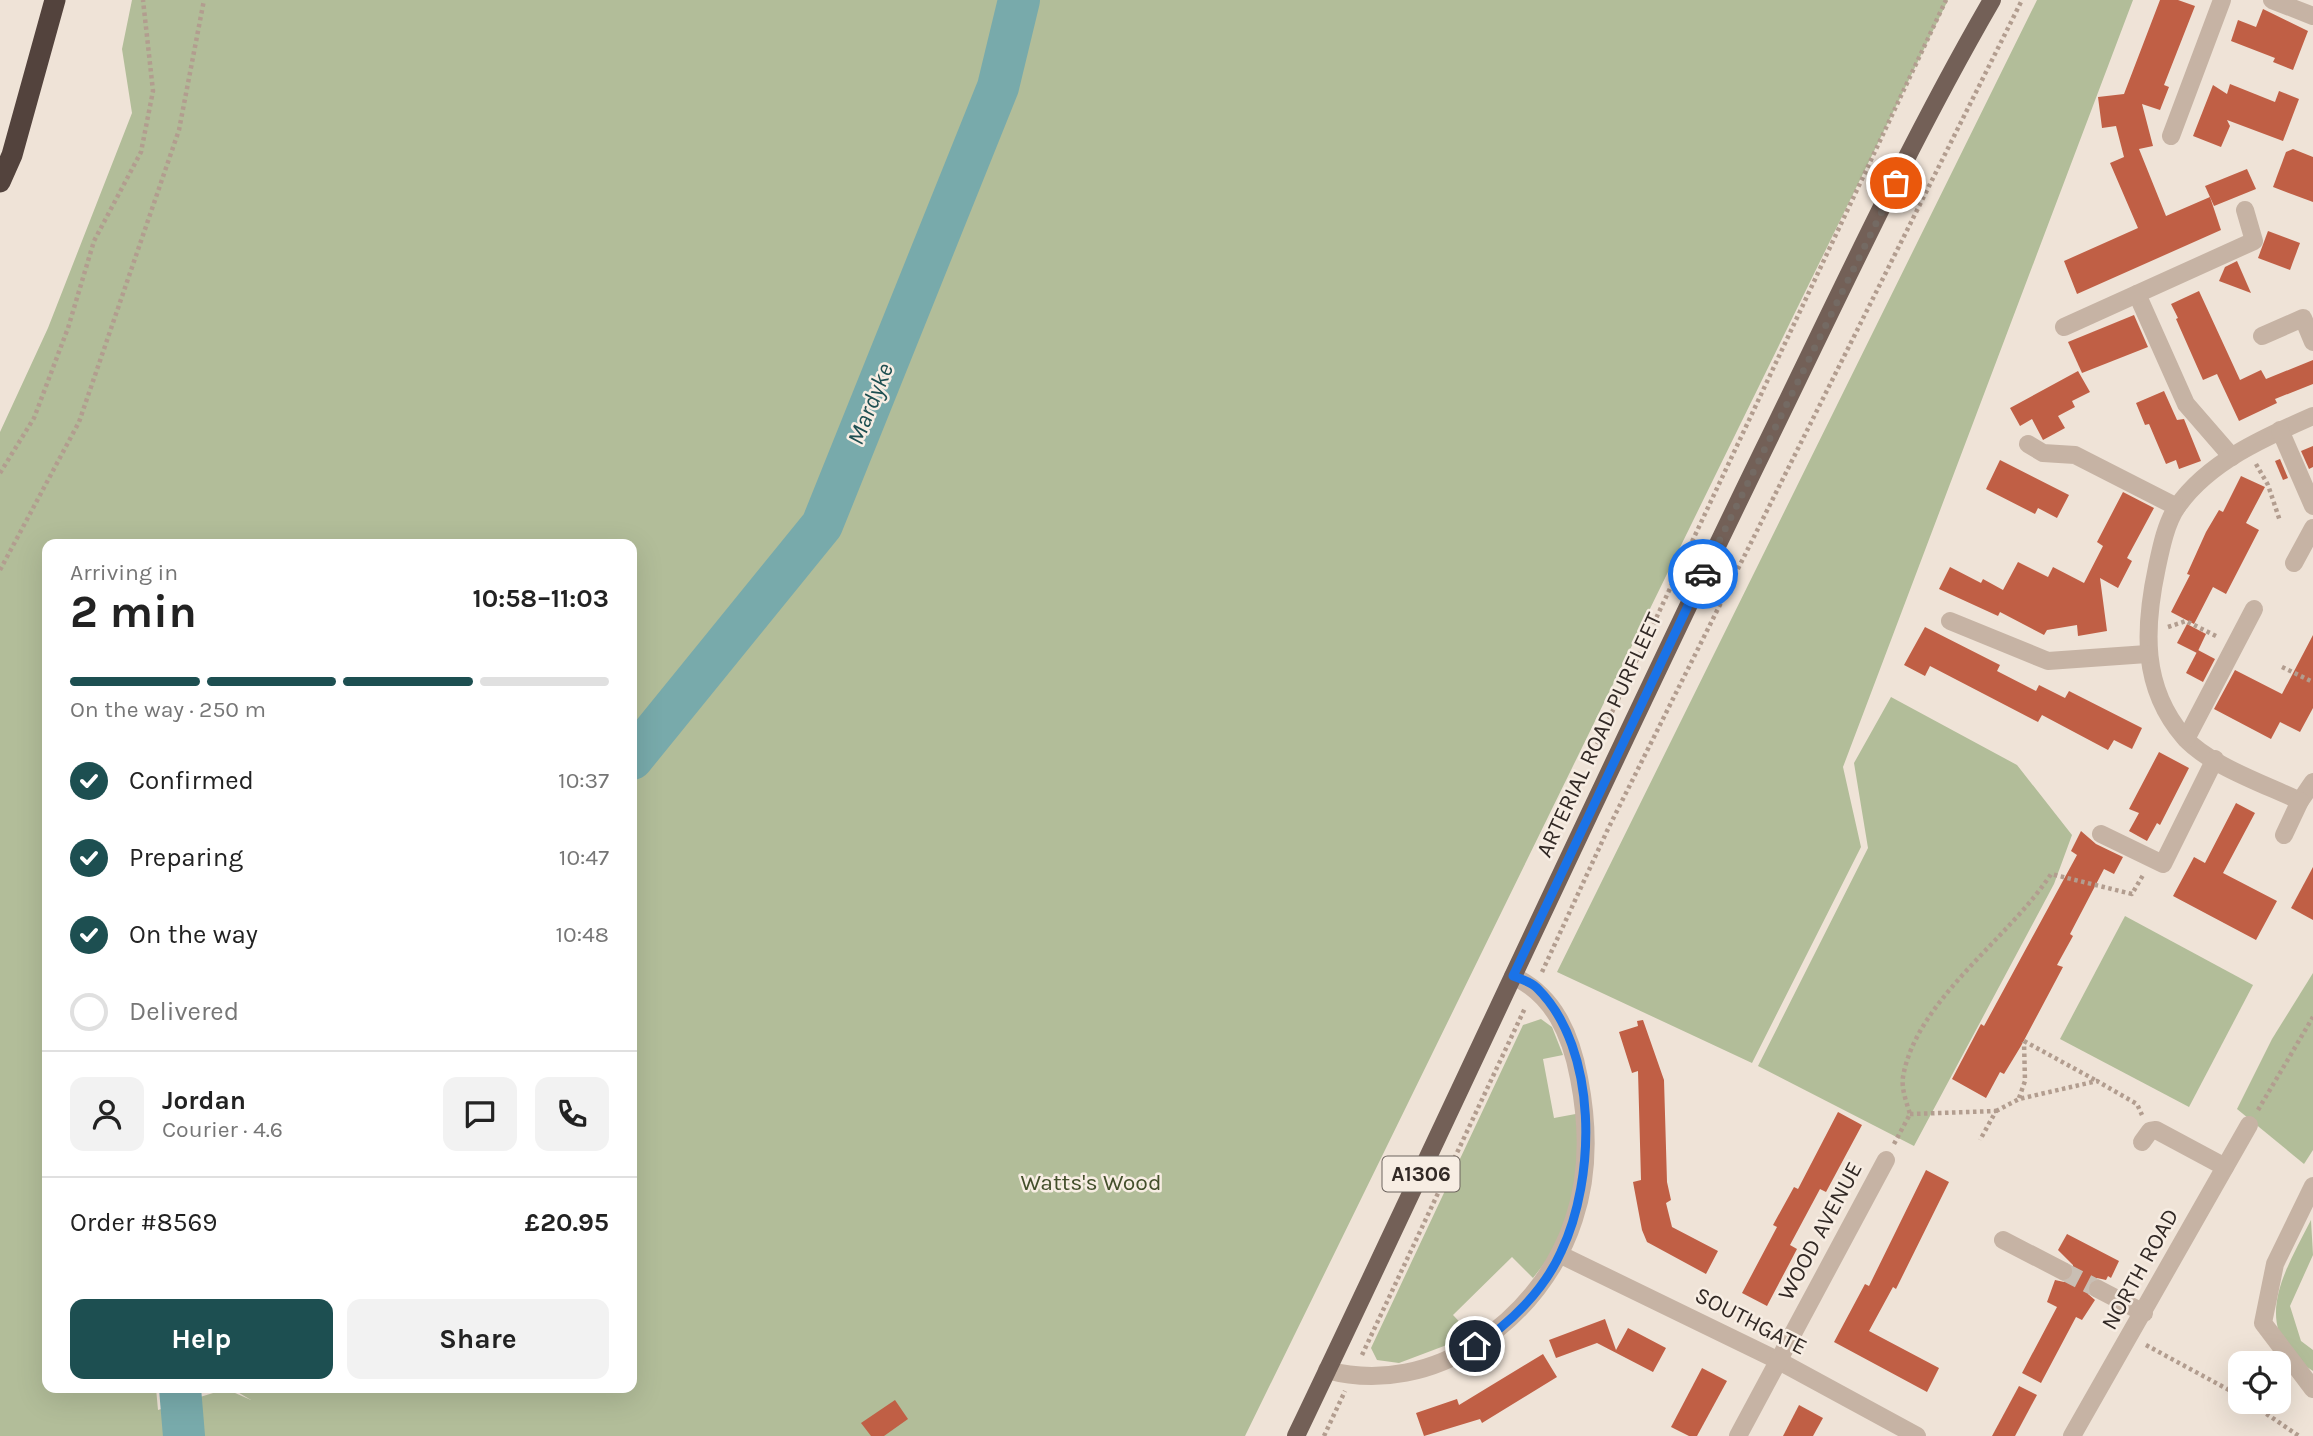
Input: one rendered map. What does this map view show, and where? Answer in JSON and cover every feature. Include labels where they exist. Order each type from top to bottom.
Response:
[{"type":"highway","points":[[0,183],[12,155],[55,0]]},
{"type":"main road","name":"ARTERIAL ROAD PURFLEET","points":[[1957,60],[1979,0]]},
{"type":"main road","name":"ARTERIAL ROAD PURFLEET","points":[[1296,1436],[1658,665],[1957,60],[1992,0]]},
{"type":"street","points":[[2171,136],[2222,0]]},
{"type":"street","points":[[2272,0],[2313,16]]},
{"type":"street","points":[[2064,327],[2255,240],[2245,210]]},
{"type":"street","points":[[2137,294],[2186,404],[2239,453]]},
{"type":"street","points":[[2262,336],[2303,318],[2313,342]]},
{"type":"street","points":[[2300,801],[2215,759],[2186,739],[2159,701],[2147,654],[2147,610],[2161,549],[2177,507],[2239,453],[2280,430],[2313,416]]},
{"type":"street","points":[[2280,430],[2313,506]]},
{"type":"street","points":[[2028,444],[2043,453],[2075,455],[2177,507]]},
{"type":"street","points":[[2294,564],[2313,528]]},
{"type":"street","points":[[2186,739],[2254,609]]},
{"type":"street","points":[[1950,621],[2048,661],[2073,662],[2147,654]]},
{"type":"street","points":[[2101,834],[2163,864],[2215,759]]},
{"type":"street","points":[[2284,835],[2300,801],[2313,782]]},
{"type":"street","points":[[1327,1370],[1352,1377],[1382,1378],[1421,1369],[1460,1354],[1489,1337],[1530,1300],[1560,1255],[1575,1219],[1583,1182],[1586,1142],[1583,1101],[1568,1036],[1552,1006],[1535,986],[1513,976]]},
{"type":"street","name":"NORTH ROAD","points":[[2072,1436],[2249,1125]]},
{"type":"street","points":[[2146,1136],[2163,1133],[2225,1167]]},
{"type":"street","name":"WOOD AVENUE","points":[[1738,1436],[1886,1160]]},
{"type":"street","points":[[2313,1186],[2275,1264],[2263,1323],[2313,1389]]},
{"type":"street","points":[[2003,1240],[2063,1271]]},
{"type":"street","name":"SOUTHGATE","points":[[1560,1255],[1779,1361],[1917,1436]]},
{"type":"street","points":[[2098,1289],[2144,1313]]},
{"type":"path","points":[[0,473],[34,418],[68,328],[94,241],[141,152],[153,91],[143,0]]},
{"type":"path","points":[[0,570],[79,422],[179,130],[204,0]]},
{"type":"path","points":[[1589,762],[1946,0]]},
{"type":"path","points":[[1324,1436],[1607,831],[2022,0]]},
{"type":"path","points":[[2239,453],[2268,485],[2280,521]]},
{"type":"path","points":[[2147,633],[2186,621],[2219,638]]},
{"type":"path","points":[[2282,667],[2313,682]]},
{"type":"path","points":[[1886,1160],[1910,1114],[1902,1080],[1926,1021],[1944,997],[2031,904],[2051,874],[2132,894],[2151,859]]},
{"type":"path","points":[[2249,1125],[2313,1017]]},
{"type":"path","points":[[2019,1099],[2026,1073],[2024,1041],[2137,1104],[2146,1136]]},
{"type":"path","points":[[1910,1114],[1996,1111],[2019,1099],[2097,1081]]},
{"type":"path","points":[[1980,1140],[1996,1111]]},
{"type":"path","points":[[2130,1336],[2228,1389]]},
{"type":"path","points":[[2267,1414],[2300,1436]]},
{"type":"green space","name":"Watts's Wood","points":[[132,0],[1948,0],[1245,1436],[0,1436],[0,432],[48,328],[132,113],[122,49]]},
{"type":"green space","points":[[2037,0],[2133,0],[1843,767],[1861,847],[1752,1063],[1557,972]]},
{"type":"green space","points":[[1891,697],[2017,765],[2072,835],[2054,884],[1914,1146],[1758,1066],[1868,848],[1854,763]]},
{"type":"green space","points":[[2125,916],[2253,985],[2189,1107],[2060,1039]]},
{"type":"green space","points":[[2313,973],[2313,1150],[2304,1164],[2237,1109],[2272,1039]]},
{"type":"green space","points":[[1541,1019],[1552,1027],[1563,1055],[1543,1059],[1554,1118],[1581,1113],[1579,1184],[1554,1251],[1533,1278],[1512,1257],[1453,1315],[1469,1332],[1452,1343],[1399,1363],[1377,1360],[1371,1348],[1523,1025]]},
{"type":"green space","points":[[2311,1220],[2313,1255],[2290,1306],[2301,1341],[2313,1350],[2313,1371],[2293,1355],[2281,1337],[2276,1319],[2282,1280]]},
{"type":"building","points":[[2160,0],[2178,0],[2195,6],[2164,85],[2169,87],[2160,110],[2142,104],[2153,146],[2139,149],[2166,216],[2210,197],[2221,230],[2077,294],[2064,261],[2138,228],[2110,163],[2124,157],[2116,126],[2102,128],[2098,97],[2124,94]]},
{"type":"building","points":[[2263,9],[2308,31],[2293,70],[2273,62],[2275,58],[2231,41],[2238,20],[2256,27]]},
{"type":"building","points":[[2230,84],[2275,102],[2279,91],[2299,99],[2283,141],[2227,120],[2230,126],[2221,147],[2193,136],[2213,85],[2227,94]]},
{"type":"building","points":[[2293,149],[2313,157],[2313,202],[2273,187],[2286,152]]},
{"type":"building","points":[[2247,169],[2256,189],[2214,206],[2205,186]]},
{"type":"building","points":[[2268,231],[2300,243],[2290,270],[2258,258]]},
{"type":"building","points":[[2237,261],[2251,293],[2219,281],[2225,267]]},
{"type":"building","points":[[2199,291],[2240,380],[2261,370],[2266,379],[2313,360],[2313,384],[2275,399],[2277,403],[2239,421],[2217,374],[2203,380],[2171,304]]},
{"type":"building","points":[[2134,315],[2148,347],[2082,373],[2068,342]]},
{"type":"building","points":[[2078,371],[2090,392],[2072,401],[2075,407],[2058,416],[2065,428],[2043,440],[2032,419],[2020,426],[2010,408]]},
{"type":"building","points":[[2164,391],[2177,420],[2184,419],[2201,461],[2179,469],[2176,460],[2166,464],[2149,424],[2145,425],[2136,403]]},
{"type":"building","points":[[2313,446],[2313,467],[2309,469],[2301,451]]},
{"type":"building","points":[[2280,459],[2288,478],[2283,480],[2275,461]]},
{"type":"building","points":[[2000,460],[2069,495],[2057,518],[2038,508],[2035,514],[1986,489]]},
{"type":"building","points":[[2241,476],[2265,487],[2246,523],[2259,530],[2226,594],[2213,587],[2194,624],[2171,612],[2190,575],[2187,574],[2206,532],[2219,510],[2223,512]]},
{"type":"building","points":[[2123,492],[2154,508],[2127,558],[2132,561],[2118,588],[2100,578],[2107,631],[2078,636],[2077,625],[2047,630],[2044,635],[2000,612],[1998,616],[1939,589],[1950,567],[1981,583],[1983,579],[2003,590],[2018,562],[2048,577],[2053,567],[2084,583],[2103,546],[2097,542]]},
{"type":"building","points":[[2187,624],[2206,634],[2197,653],[2177,643]]},
{"type":"building","points":[[1925,627],[2000,665],[1997,671],[2036,691],[2039,685],[2065,698],[2069,691],[2142,728],[2132,749],[2114,740],[2108,750],[2042,715],[2038,722],[1930,666],[1925,676],[1904,665]]},
{"type":"building","points":[[2313,635],[2313,708],[2300,732],[2280,722],[2271,739],[2214,709],[2235,670],[2282,694]]},
{"type":"building","points":[[2198,650],[2215,659],[2203,682],[2186,673]]},
{"type":"building","points":[[2159,752],[2189,768],[2160,825],[2157,823],[2147,841],[2129,831],[2139,813],[2129,809]]},
{"type":"building","points":[[2236,803],[2255,813],[2223,873],[2277,901],[2256,940],[2173,896],[2194,857],[2205,863]]},
{"type":"building","points":[[2081,831],[2096,844],[2123,857],[2114,874],[2104,869],[2057,965],[2063,967],[2021,1046],[2004,1074],[2000,1072],[1986,1098],[1952,1079],[1981,1024],[1984,1026],[2077,855],[2071,851]]},
{"type":"building","points":[[2313,867],[2313,920],[2291,908]]},
{"type":"building","points":[[1643,1020],[1664,1080],[1667,1182],[1671,1200],[1666,1203],[1672,1227],[1718,1251],[1706,1274],[1647,1242],[1642,1230],[1633,1182],[1641,1180],[1638,1071],[1632,1073],[1619,1032],[1638,1026],[1637,1021]]},
{"type":"building","points":[[1838,1112],[1862,1125],[1826,1192],[1820,1189],[1790,1245],[1797,1249],[1767,1306],[1742,1293],[1777,1227],[1773,1225],[1794,1187],[1798,1189]]},
{"type":"building","points":[[1926,1170],[1949,1182],[1896,1289],[1893,1287],[1869,1331],[1939,1368],[1927,1392],[1834,1342],[1865,1284],[1869,1286]]},
{"type":"building","points":[[2067,1234],[2119,1261],[2111,1278],[2097,1278],[2088,1283],[2088,1294],[2095,1300],[2082,1320],[2076,1317],[2041,1383],[2022,1373],[2057,1307],[2047,1302],[2055,1280],[2064,1282],[2073,1276],[2073,1265],[2058,1250]]},
{"type":"building","points":[[1605,1319],[1616,1350],[1628,1328],[1666,1348],[1653,1372],[1597,1343],[1556,1358],[1549,1340]]},
{"type":"building","points":[[1543,1354],[1557,1377],[1482,1423],[1480,1419],[1424,1436],[1416,1413],[1457,1399],[1459,1405]]},
{"type":"building","points":[[1702,1368],[1727,1381],[1697,1436],[1689,1436],[1671,1427]]},
{"type":"building","points":[[2019,1386],[2037,1395],[2015,1436],[1992,1436]]},
{"type":"building","points":[[895,1400],[908,1419],[884,1436],[871,1436],[861,1423]]},
{"type":"building","points":[[1799,1405],[1823,1418],[1813,1436],[1783,1436]]},
{"type":"waterway","name":"Mardyke","points":[[637,753],[822,525],[998,87],[1019,0]]},
{"type":"waterway","name":"Mardyke","points":[[180,1393],[184,1436]]},
{"type":"tunnel","points":[[2063,1271],[2098,1289]]},
{"type":"way so far","points":[[1703,574],[1896,183]]},
{"type":"route","points":[[1475,1346],[1530,1300],[1560,1255],[1575,1219],[1583,1182],[1586,1142],[1583,1101],[1568,1036],[1552,1006],[1535,986],[1513,976],[1703,574]]}]
